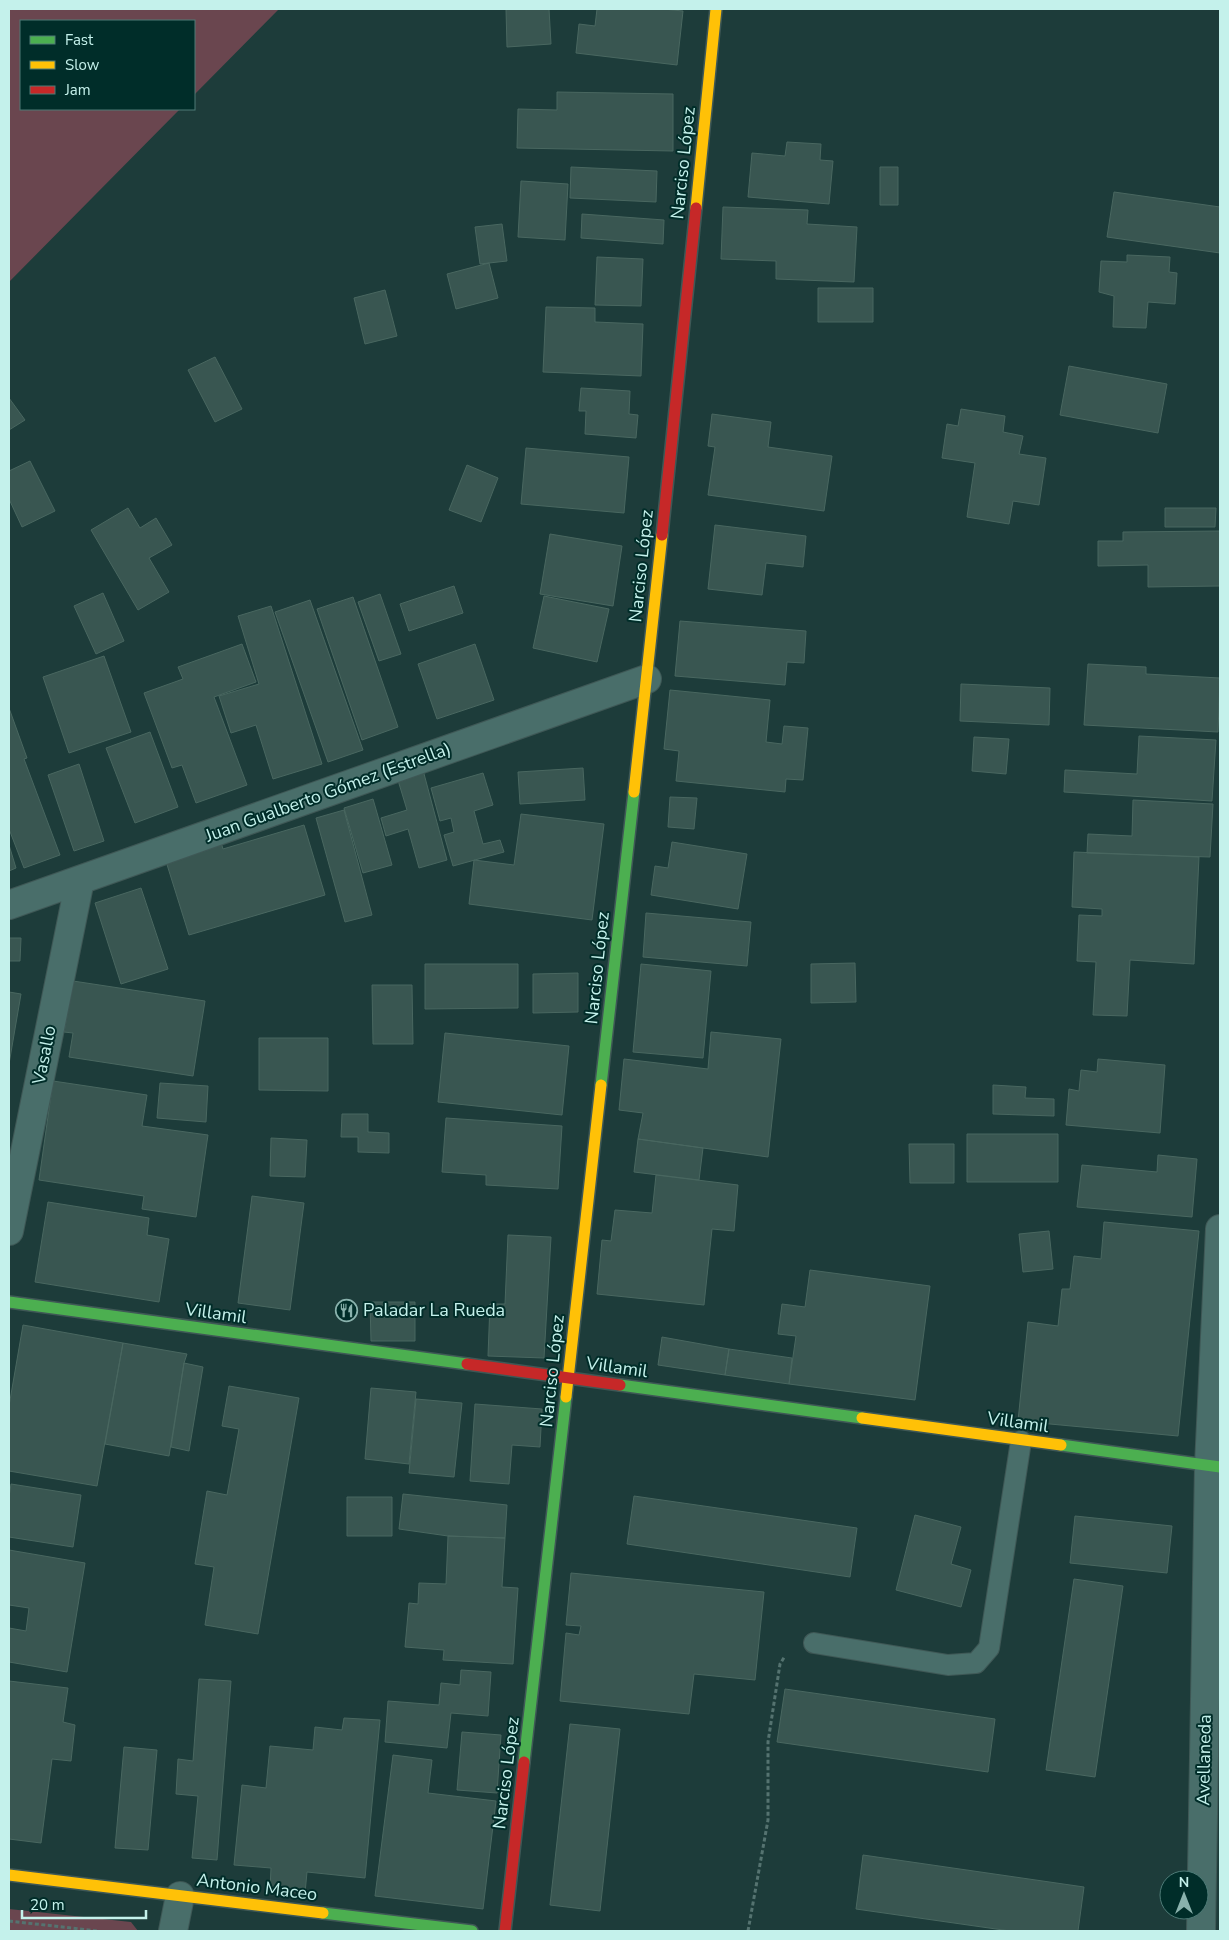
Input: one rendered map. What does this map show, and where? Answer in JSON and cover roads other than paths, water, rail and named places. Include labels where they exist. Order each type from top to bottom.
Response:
[{"type":"street","name":"Narciso López","points":[[505,1931],[647,679],[716,9]]},
{"type":"street","name":"Juan Gualberto Gómez (Estrella)","points":[[9,905],[647,679]]},
{"type":"street","name":"Vasallo","points":[[9,1231],[80,880]]},
{"type":"street","name":"Avellaneda","points":[[1201,1931],[1213,1653],[1220,1229]]},
{"type":"street","name":"Villamil","points":[[9,1302],[1215,1467]]},
{"type":"street","name":"Antonio Maceo","points":[[9,1876],[472,1931]]},
{"type":"street","points":[[173,1931],[180,1896]]},
{"type":"lane","points":[[814,1643],[948,1665],[976,1663],[989,1648],[1021,1440]]},
{"type":"place","name":"Paladar La Rueda","points":[[347,1310]]}]
